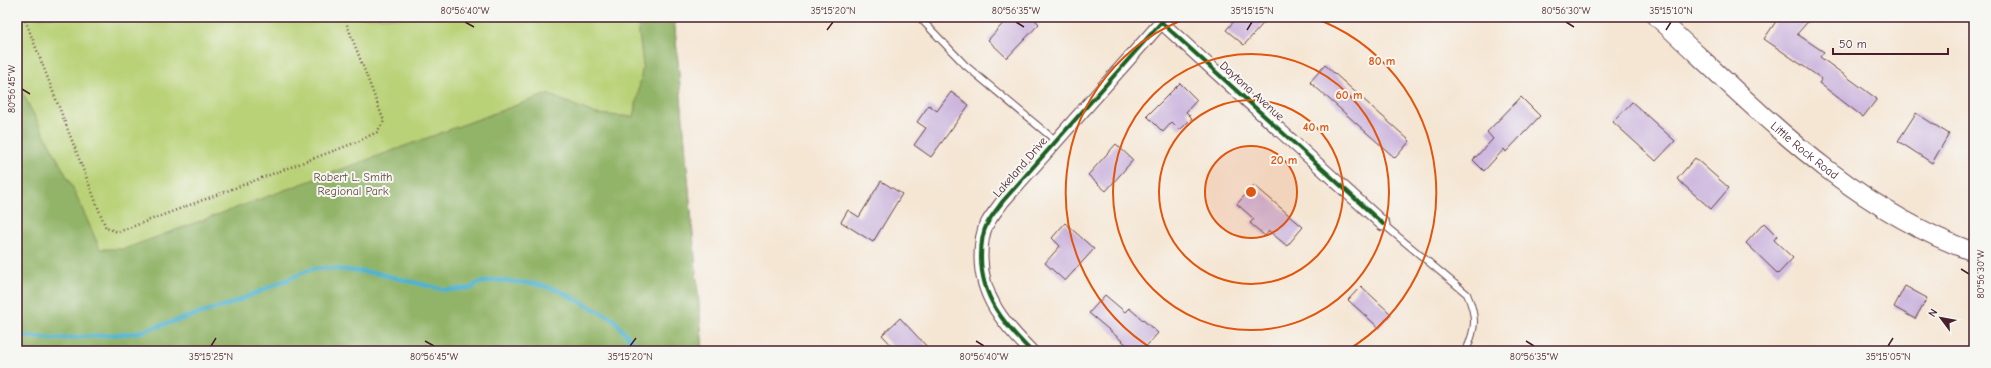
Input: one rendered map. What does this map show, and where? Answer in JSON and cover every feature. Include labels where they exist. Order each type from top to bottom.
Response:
[{"type":"main road","name":"Little Rock Road","points":[[1657,17],[1797,145],[1837,178],[1867,200],[1901,220],[1939,238],[1974,252]]},
{"type":"street","name":"Lakeland Drive","points":[[1031,351],[1009,328],[992,303],[984,284],[981,249],[987,223],[1003,201],[1163,20]]},
{"type":"street","name":"Daytona Avenue","points":[[1163,20],[1383,224]]},
{"type":"lane","points":[[919,17],[965,65],[1056,141]]},
{"type":"lane","points":[[1383,224],[1467,294],[1474,310],[1474,333],[1466,351]]},
{"type":"path","points":[[24,17],[106,228],[118,232],[356,142],[377,132],[384,121],[344,17]]},
{"type":"green space","name":"Robert L. Smith Regional Park","points":[[17,17],[674,17],[703,351],[17,351]]},
{"type":"green space","points":[[637,17],[674,17],[703,351],[17,351],[17,83],[73,188],[100,249],[124,249],[547,94],[596,114],[634,117],[643,65]]},
{"type":"building","points":[[1009,17],[1032,17],[1039,24],[1007,58],[988,40]]},
{"type":"building","points":[[1238,17],[1269,17],[1244,45],[1226,30]]},
{"type":"building","points":[[1779,17],[1812,17],[1797,34],[1824,52],[1820,57],[1877,99],[1863,117],[1819,83],[1822,79],[1764,39]]},
{"type":"building","points":[[1325,65],[1410,141],[1395,158],[1310,82]]},
{"type":"building","points":[[1180,83],[1197,100],[1186,112],[1192,118],[1180,130],[1172,122],[1163,132],[1147,116]]},
{"type":"building","points":[[951,92],[969,105],[931,157],[914,145],[926,128],[917,122],[929,105],[937,111]]},
{"type":"building","points":[[1521,97],[1540,116],[1506,152],[1504,149],[1484,171],[1473,160],[1493,139],[1487,132]]},
{"type":"building","points":[[1632,102],[1675,141],[1656,161],[1613,122]]},
{"type":"building","points":[[1916,113],[1949,134],[1932,163],[1898,141]]},
{"type":"building","points":[[1116,144],[1133,160],[1106,191],[1088,175]]},
{"type":"building","points":[[1695,158],[1729,188],[1711,209],[1677,179]]},
{"type":"building","points":[[881,181],[902,194],[873,242],[841,222],[848,210],[859,217]]},
{"type":"building","points":[[1254,185],[1303,227],[1287,246],[1269,231],[1265,236],[1250,223],[1254,219],[1237,204]]},
{"type":"building","points":[[1065,223],[1094,249],[1065,281],[1045,263],[1060,246],[1052,238]]},
{"type":"building","points":[[1764,223],[1777,236],[1774,240],[1793,258],[1778,274],[1746,243]]},
{"type":"building","points":[[1361,286],[1391,314],[1379,328],[1348,300]]},
{"type":"building","points":[[1905,286],[1927,298],[1915,319],[1894,307]]},
{"type":"building","points":[[1105,295],[1125,312],[1129,308],[1158,333],[1142,351],[1134,351],[1089,313]]},
{"type":"building","points":[[900,318],[931,351],[897,351],[882,335]]},
{"type":"waterway","points":[[17,335],[52,339],[136,333],[230,304],[312,269],[326,268],[376,273],[445,290],[473,288],[475,284],[495,280],[536,284],[558,290],[613,319],[640,351]]},
{"type":"cycle path","points":[[1031,351],[1003,320],[985,285],[981,257],[982,240],[985,228],[990,218],[1003,201],[1166,17]]},
{"type":"cycle path","points":[[1161,22],[1383,224]]}]
